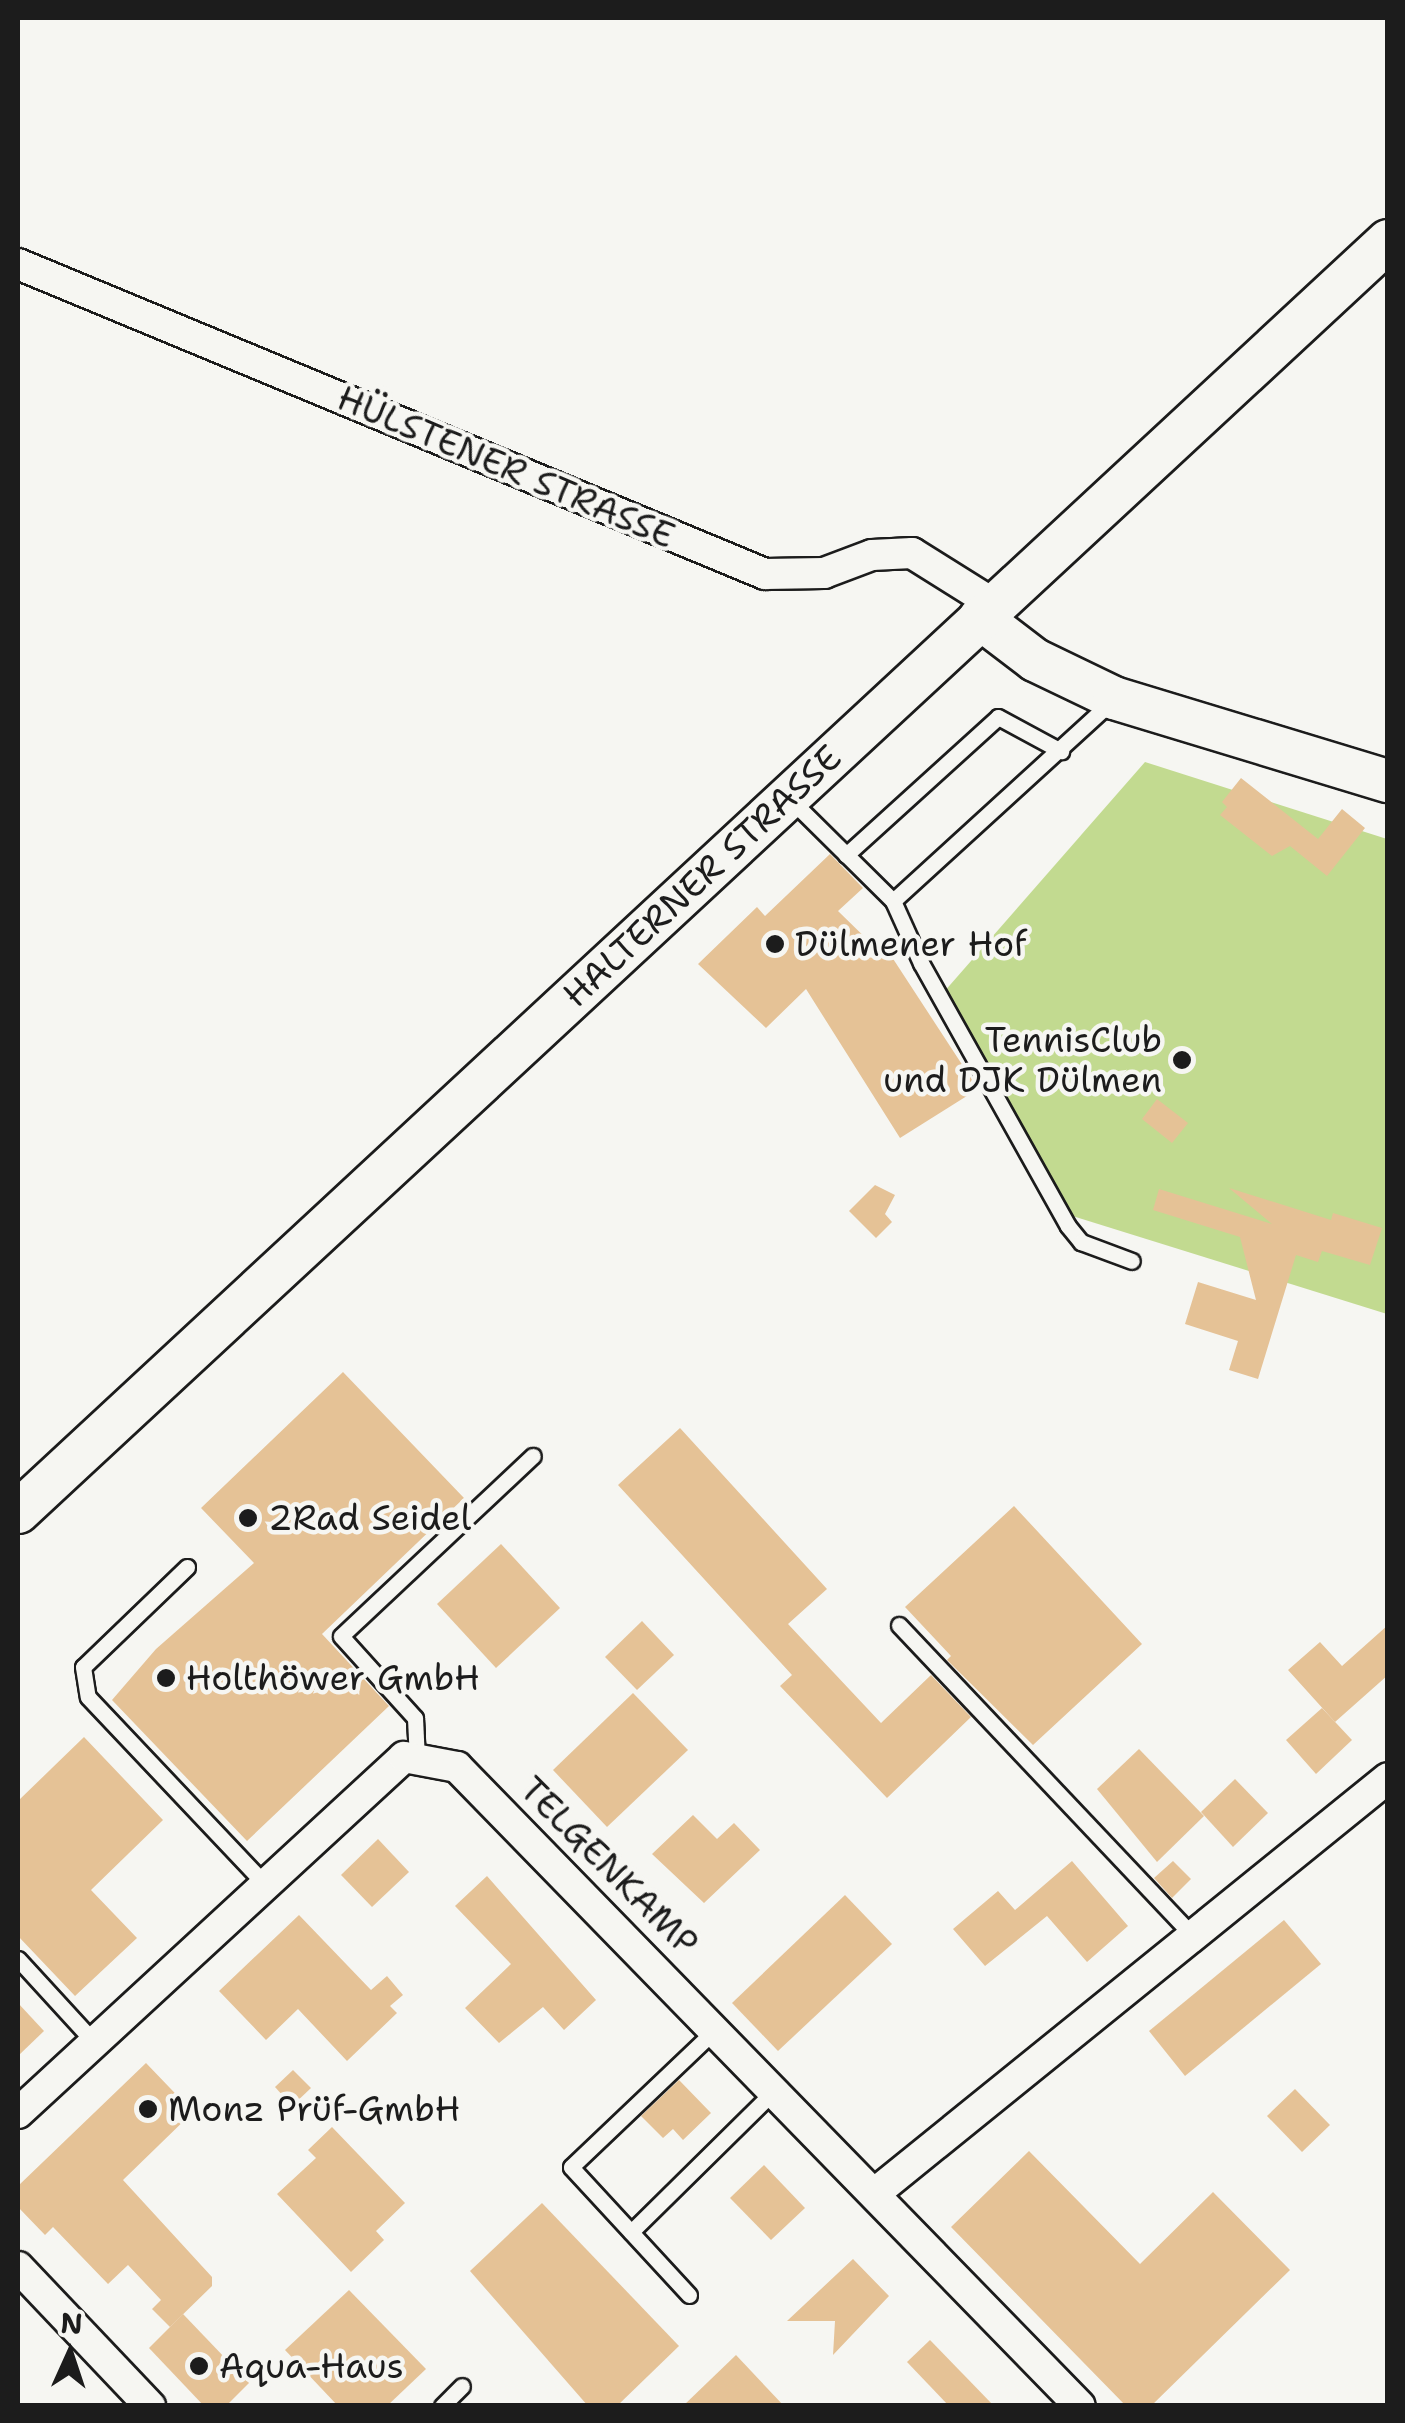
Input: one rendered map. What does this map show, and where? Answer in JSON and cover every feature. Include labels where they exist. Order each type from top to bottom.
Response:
[{"type":"main road","name":"HALTERNER STRASSE","points":[[18,1512],[1388,240]]},
{"type":"main road","name":"HÜLSTENER STRASSE","points":[[987,612],[1034,660],[1114,698],[1388,782]]},
{"type":"street","name":"HÜLSTENER STRASSE","points":[[18,264],[765,574],[824,573],[872,556],[912,553],[987,612]]},
{"type":"street","points":[[18,2113],[404,1757],[417,1760]]},
{"type":"street","name":"TELGENKAMP","points":[[417,1760],[457,1767],[1080,2406]]},
{"type":"street","points":[[874,2194],[1196,1939],[1388,1778]]},
{"type":"street","points":[[18,2266],[150,2406]]},
{"type":"lane","points":[[893,901],[1061,751],[1114,698]]},
{"type":"lane","points":[[846,855],[998,717],[1061,751]]},
{"type":"lane","points":[[788,796],[893,901],[921,964],[1068,1226],[1082,1242],[1132,1261]]},
{"type":"lane","points":[[417,1760],[415,1718],[341,1636],[533,1456]]},
{"type":"lane","points":[[187,1567],[83,1666],[88,1697],[264,1883]]},
{"type":"lane","points":[[898,1626],[1196,1939]]},
{"type":"lane","points":[[18,1960],[94,2042]]},
{"type":"lane","points":[[688,2295],[571,2167],[716,2029]]},
{"type":"lane","points":[[631,2232],[774,2090]]},
{"type":"lane","points":[[442,2406],[462,2386]]},
{"type":"green space","name":"TennisClub und DJK Dülmen","points":[[1145,762],[1387,839],[1387,1314],[1050,1209],[943,993]]},
{"type":"building","points":[[1241,778],[1318,839],[1342,809],[1365,828],[1327,876],[1290,846],[1272,856],[1220,815],[1227,807],[1222,802]]},
{"type":"building","points":[[830,854],[863,888],[838,911],[880,952],[886,948],[978,1089],[900,1138],[806,989],[766,1028],[698,964],[757,907],[765,916]]},
{"type":"building","points":[[1157,1099],[1188,1123],[1172,1143],[1142,1119]]},
{"type":"building","points":[[875,1185],[895,1195],[885,1214],[892,1222],[876,1238],[849,1211]]},
{"type":"building","points":[[1229,1188],[1331,1220],[1333,1213],[1382,1228],[1370,1265],[1322,1251],[1318,1262],[1296,1255],[1258,1379],[1229,1370],[1238,1341],[1185,1324],[1198,1282],[1256,1300],[1240,1237],[1153,1210],[1159,1189],[1272,1224]]},
{"type":"building","points":[[343,1372],[464,1498],[322,1634],[389,1706],[247,1841],[112,1700],[156,1649],[254,1563],[201,1508]]},
{"type":"building","points":[[680,1428],[827,1589],[788,1624],[881,1723],[931,1675],[971,1717],[887,1798],[780,1686],[792,1675],[618,1485]]},
{"type":"building","points":[[1014,1506],[1142,1644],[1033,1745],[947,1660],[951,1656],[905,1607]]},
{"type":"building","points":[[501,1544],[560,1608],[496,1668],[437,1604]]},
{"type":"building","points":[[642,1621],[674,1655],[637,1690],[605,1657]]},
{"type":"building","points":[[1388,1625],[1388,1675],[1335,1722],[1288,1670],[1320,1642],[1342,1666]]},
{"type":"building","points":[[633,1693],[688,1750],[607,1827],[553,1770]]},
{"type":"building","points":[[1322,1708],[1352,1740],[1316,1774],[1286,1740]]},
{"type":"building","points":[[84,1737],[163,1820],[91,1890],[137,1938],[75,1996],[18,1936],[18,1801]]},
{"type":"building","points":[[1139,1749],[1204,1816],[1157,1862],[1097,1789]]},
{"type":"building","points":[[1235,1779],[1268,1813],[1233,1847],[1201,1812]]},
{"type":"building","points":[[693,1815],[717,1839],[734,1823],[760,1850],[704,1903],[652,1854]]},
{"type":"building","points":[[378,1839],[409,1872],[372,1907],[341,1875]]},
{"type":"building","points":[[1072,1861],[1128,1926],[1087,1962],[1047,1916],[985,1966],[953,1929],[998,1891],[1015,1910]]},
{"type":"building","points":[[1173,1861],[1191,1879],[1172,1898],[1154,1878]]},
{"type":"building","points":[[487,1876],[596,2000],[564,2030],[543,2007],[499,2043],[465,2008],[511,1964],[455,1906]]},
{"type":"building","points":[[845,1895],[892,1944],[778,2051],[732,2003]]},
{"type":"building","points":[[299,1915],[371,1990],[387,1976],[403,1995],[390,2006],[397,2013],[347,2061],[298,2009],[266,2040],[219,1991]]},
{"type":"building","points":[[1284,1920],[1321,1964],[1185,2076],[1149,2031]]},
{"type":"building","points":[[18,2003],[44,2031],[18,2056]]},
{"type":"building","points":[[146,2063],[193,2112],[123,2180],[212,2277],[212,2286],[170,2327],[152,2309],[161,2300],[128,2265],[108,2284],[53,2227],[45,2235],[18,2207],[18,2186]]},
{"type":"building","points":[[293,2070],[311,2088],[292,2106],[275,2087]]},
{"type":"building","points":[[679,2080],[711,2113],[683,2140],[673,2129],[663,2138],[641,2116]]},
{"type":"building","points":[[1295,2089],[1330,2125],[1302,2152],[1267,2116]]},
{"type":"building","points":[[332,2127],[405,2203],[376,2231],[384,2240],[351,2272],[277,2194],[316,2158],[308,2150]]},
{"type":"building","points":[[1029,2151],[1140,2264],[1213,2192],[1290,2270],[1151,2406],[1126,2406],[951,2227]]},
{"type":"building","points":[[764,2165],[805,2208],[771,2240],[730,2198]]},
{"type":"building","points":[[542,2203],[679,2346],[617,2406],[588,2406],[470,2271]]},
{"type":"building","points":[[853,2259],[889,2296],[833,2355],[835,2321],[787,2321]]},
{"type":"building","points":[[349,2290],[426,2369],[387,2406],[338,2406],[285,2350]]},
{"type":"building","name":"Aqua-Haus","points":[[183,2314],[249,2383],[226,2406],[204,2406],[149,2348]]},
{"type":"building","points":[[930,2340],[994,2406],[949,2406],[907,2362]]},
{"type":"building","points":[[736,2355],[784,2406],[683,2406]]},
{"type":"place","name":"Dülmener Hof","points":[[775,944]]},
{"type":"place","name":"TennisClub und DJK Dülmen","points":[[1182,1060]]},
{"type":"place","name":"2Rad Seidel","points":[[248,1518]]},
{"type":"place","name":"Holthöwer GmbH","points":[[166,1678]]},
{"type":"place","name":"Monz Prüf-GmbH","points":[[148,2109]]},
{"type":"place","name":"Aqua-Haus","points":[[199,2366]]}]
